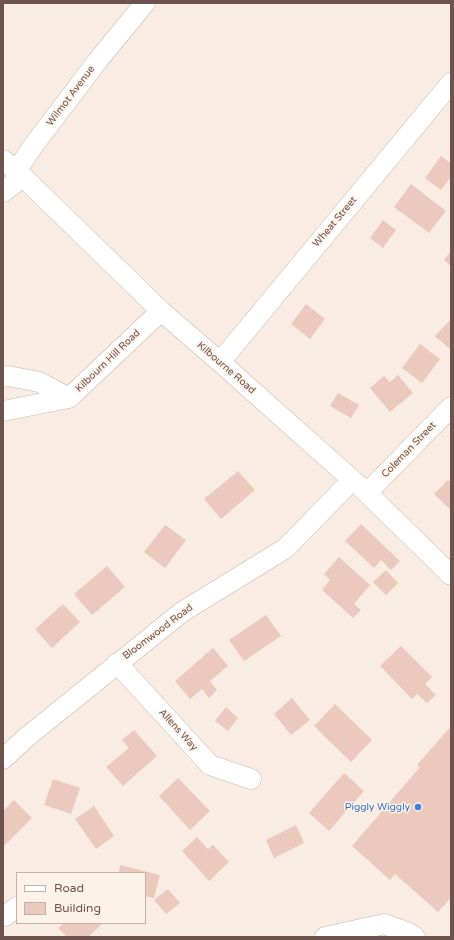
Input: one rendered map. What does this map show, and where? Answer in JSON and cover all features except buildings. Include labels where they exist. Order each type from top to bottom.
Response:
[{"type":"street","name":"Wilmot Avenue","points":[[3,192],[15,183],[10,165],[30,150],[94,65],[145,3]]},
{"type":"street","name":"Wheat Street","points":[[220,362],[451,83]]},
{"type":"street","name":"Kilbourne Road","points":[[10,165],[160,311],[220,362],[367,493],[451,575]]},
{"type":"street","name":"Kilbourn Hill Road","points":[[3,411],[69,398],[160,311]]},
{"type":"street","points":[[3,377],[8,376],[39,382],[69,398]]},
{"type":"street","name":"Coleman Street","points":[[367,493],[451,407]]},
{"type":"street","name":"Bloomwood Road","points":[[3,759],[28,736],[182,612],[286,548],[352,480]]},
{"type":"street","name":"Allens Way","points":[[117,663],[210,766],[251,779]]},
{"type":"street","points":[[3,916],[16,908]]},
{"type":"street","points":[[325,937],[384,924],[409,933],[415,937]]},
{"type":"place","name":"Piggly Wiggly","points":[[418,807]]}]
